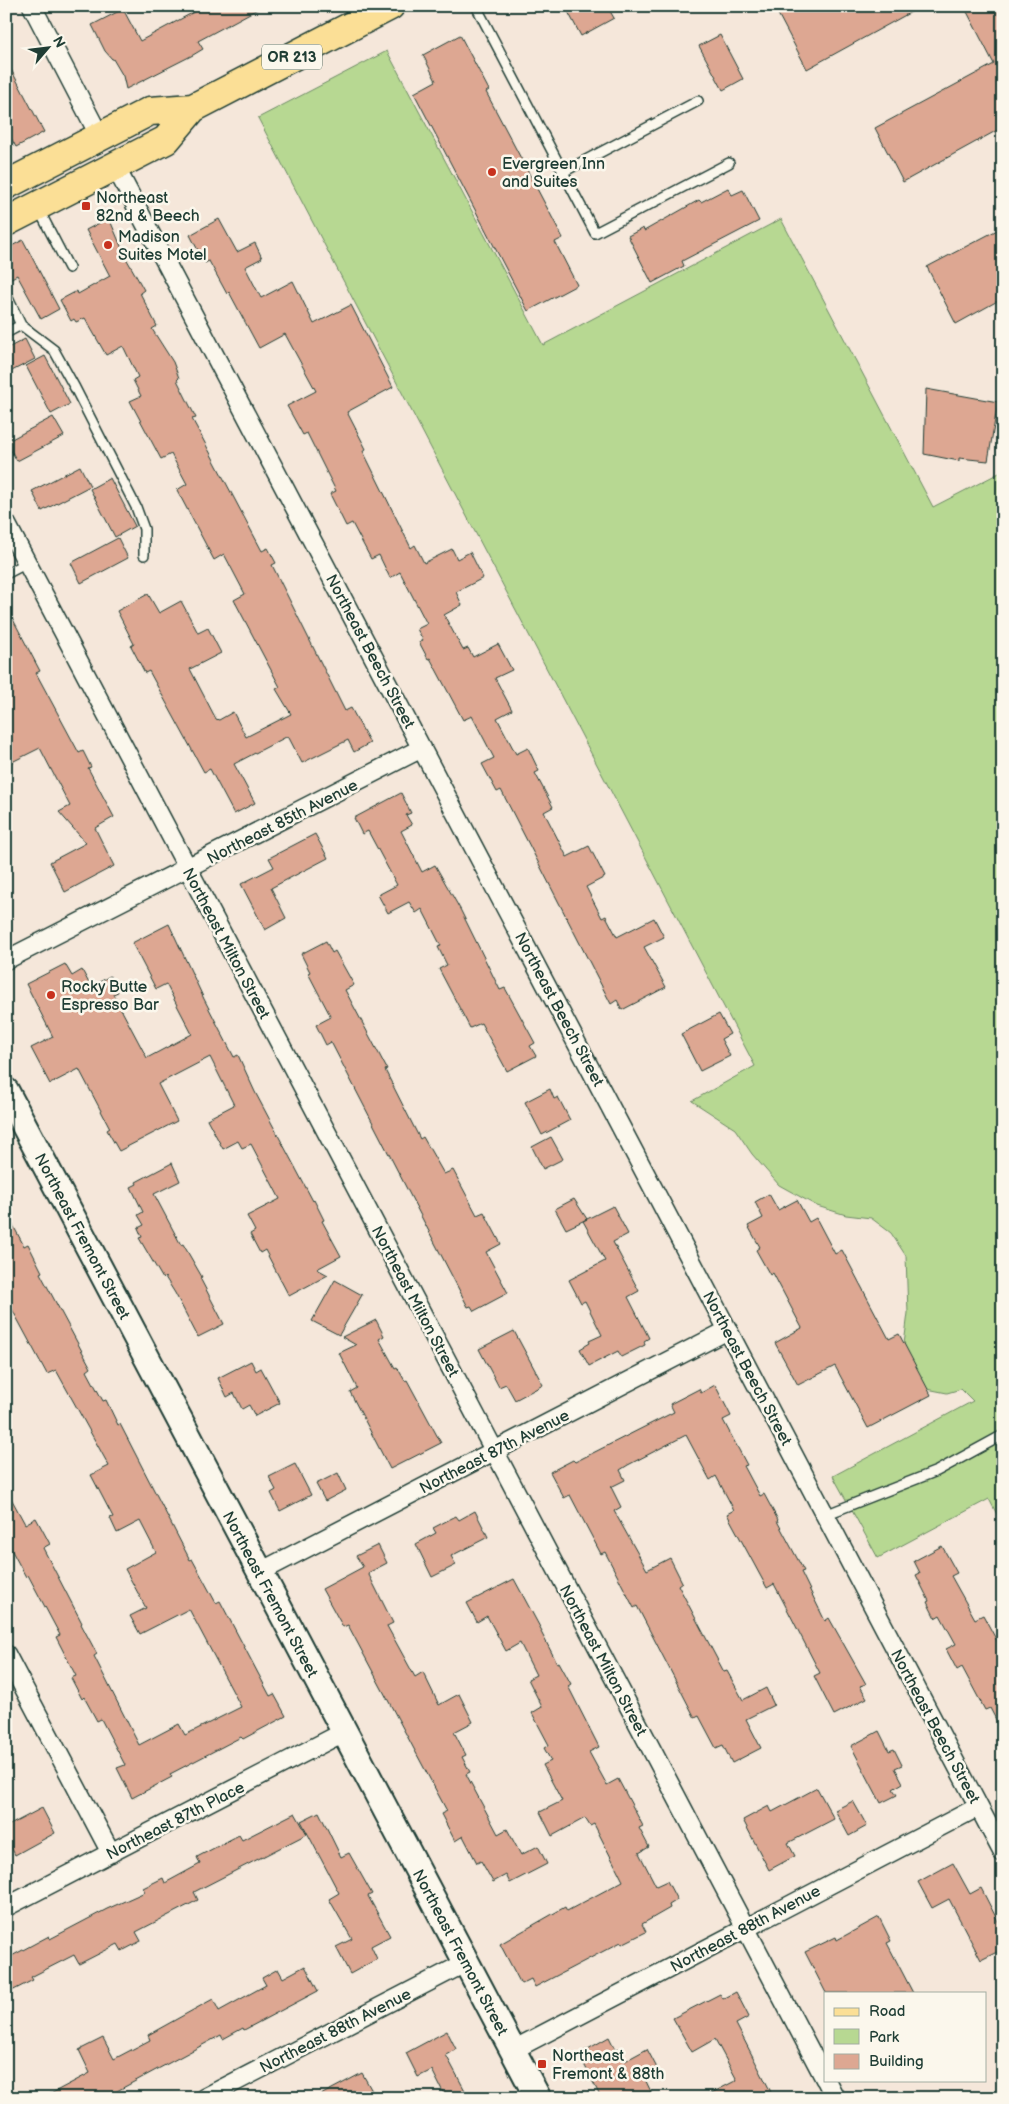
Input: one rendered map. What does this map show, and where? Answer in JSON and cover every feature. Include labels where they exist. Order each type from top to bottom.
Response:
[{"type":"main road","name":"OR 213","points":[[6,222],[166,140],[193,108],[390,6]]},
{"type":"main road","name":"OR 213","points":[[6,185],[150,111],[193,108]]},
{"type":"street","points":[[32,6],[100,137]]},
{"type":"street","name":"Northeast Beech Street","points":[[115,166],[1003,1853]]},
{"type":"street","name":"Northeast Milton Street","points":[[6,523],[824,2076]]},
{"type":"street","name":"Northeast 85th Avenue","points":[[6,960],[188,869],[422,748]]},
{"type":"street","name":"Northeast Fremont Street","points":[[6,1091],[538,2098]]},
{"type":"street","name":"Northeast 87th Avenue","points":[[260,1572],[728,1330]]},
{"type":"street","points":[[6,1654],[111,1853]]},
{"type":"street","name":"Northeast 87th Place","points":[[6,1907],[344,1732]]},
{"type":"street","name":"Northeast 88th Avenue","points":[[513,2050],[978,1807]]},
{"type":"street","name":"Northeast 88th Avenue","points":[[204,2098],[466,1962]]},
{"type":"street","name":"Northeast Milton Street","points":[[827,2082],[835,2098]]},
{"type":"lane","points":[[476,6],[595,233],[729,163]]},
{"type":"lane","points":[[562,172],[698,100]]},
{"type":"lane","points":[[36,206],[69,268]]},
{"type":"lane","points":[[6,294],[22,325],[54,350],[75,388],[136,507],[144,528],[144,555]]},
{"type":"lane","points":[[6,333],[22,325]]},
{"type":"lane","points":[[6,574],[27,563]]},
{"type":"lane","points":[[825,1514],[937,1471],[1003,1435]]},
{"type":"green space","points":[[387,51],[543,345],[781,219],[933,507],[1003,471],[1003,1526],[989,1499],[878,1558],[833,1476],[973,1401],[961,1389],[947,1393],[922,1388],[903,1352],[908,1313],[906,1256],[891,1233],[871,1218],[846,1215],[817,1206],[779,1185],[752,1154],[735,1129],[692,1101],[755,1066],[258,118]]},
{"type":"building","points":[[205,6],[263,6],[198,41],[203,49],[126,89],[123,76],[113,59],[105,51],[92,25],[123,9],[140,41]]},
{"type":"building","points":[[565,6],[607,6],[614,18],[581,36]]},
{"type":"building","points":[[788,6],[922,6],[807,69],[777,12]]},
{"type":"building","points":[[964,6],[1003,6],[1003,127],[903,182],[875,128],[994,64]]},
{"type":"building","name":"Evergreen Inn and Suites","points":[[460,35],[489,90],[486,92],[563,238],[555,242],[577,285],[528,311],[414,93],[436,81],[423,55]]},
{"type":"building","points":[[720,35],[743,79],[723,90],[699,46]]},
{"type":"building","points":[[6,60],[44,132],[16,147],[6,129]]},
{"type":"building","points":[[728,188],[732,195],[743,190],[759,221],[682,261],[684,266],[652,283],[628,236],[643,228],[644,231],[699,200],[701,202]]},
{"type":"building","points":[[109,218],[126,258],[144,290],[140,293],[157,326],[152,329],[173,362],[179,378],[177,380],[196,418],[192,419],[262,551],[268,548],[276,563],[272,565],[345,711],[351,708],[370,743],[354,752],[348,740],[302,763],[288,736],[234,764],[255,803],[234,814],[210,769],[204,772],[149,671],[145,673],[131,646],[134,644],[117,611],[148,594],[159,613],[181,601],[198,633],[208,628],[221,653],[190,669],[216,719],[219,720],[233,712],[246,737],[291,714],[276,689],[280,687],[234,600],[245,594],[224,554],[214,560],[177,490],[187,484],[171,454],[161,459],[130,401],[141,396],[133,380],[138,377],[123,346],[106,355],[85,318],[76,322],[74,319],[71,321],[60,300],[77,291],[78,294],[110,276],[86,230]]},
{"type":"building","points":[[219,219],[237,252],[255,243],[262,258],[245,267],[261,298],[293,281],[314,324],[351,305],[393,387],[347,412],[366,449],[363,451],[411,548],[415,545],[424,563],[452,549],[457,559],[470,552],[483,578],[456,592],[462,605],[444,615],[463,650],[468,648],[473,657],[498,644],[512,670],[495,678],[512,710],[497,718],[516,754],[528,748],[539,771],[535,773],[553,807],[544,812],[567,857],[589,846],[605,877],[586,887],[602,918],[606,916],[617,937],[654,918],[664,937],[644,947],[666,987],[622,1010],[617,1000],[611,1004],[501,790],[497,792],[482,764],[494,758],[472,716],[463,720],[430,658],[428,659],[419,642],[423,640],[417,629],[427,624],[400,572],[390,578],[379,555],[371,559],[352,523],[346,526],[330,494],[336,491],[307,433],[303,435],[287,406],[316,391],[285,334],[259,348],[229,292],[227,294],[209,261],[205,263],[190,235]]},
{"type":"building","points":[[1003,227],[1003,298],[956,324],[927,267]]},
{"type":"building","points":[[23,240],[59,309],[41,319],[17,275],[6,281],[6,249]]},
{"type":"building","points":[[25,339],[35,359],[6,374],[6,349]]},
{"type":"building","points":[[45,356],[70,404],[51,414],[26,366]]},
{"type":"building","points":[[926,389],[998,402],[988,461],[959,458],[959,461],[924,454]]},
{"type":"building","points":[[53,417],[64,436],[17,461],[6,442]]},
{"type":"building","points":[[80,466],[90,486],[42,511],[32,491]]},
{"type":"building","points":[[110,478],[135,526],[115,537],[90,489]]},
{"type":"building","points":[[118,538],[128,558],[81,583],[71,563]]},
{"type":"building","points":[[6,606],[40,671],[36,673],[79,753],[83,751],[91,767],[88,768],[114,817],[95,828],[114,866],[65,892],[50,862],[86,843],[59,812],[70,806],[40,748],[6,765]]},
{"type":"building","points":[[401,793],[411,813],[406,815],[412,825],[401,831],[422,872],[435,865],[460,909],[500,990],[505,988],[535,1043],[530,1046],[536,1056],[507,1071],[481,1023],[470,1028],[439,969],[447,965],[438,947],[441,946],[422,909],[416,913],[409,902],[388,913],[378,895],[397,885],[368,831],[362,834],[354,818]]},
{"type":"building","points":[[315,834],[328,858],[271,888],[286,918],[265,930],[241,884],[274,867],[269,858]]},
{"type":"building","points":[[169,924],[234,1057],[238,1055],[255,1092],[314,1200],[324,1220],[322,1221],[341,1256],[317,1269],[328,1275],[289,1296],[265,1250],[260,1253],[250,1234],[255,1231],[247,1216],[280,1199],[251,1144],[242,1148],[238,1141],[223,1149],[207,1119],[234,1105],[210,1057],[158,1084],[177,1121],[119,1151],[107,1130],[110,1128],[79,1069],[50,1084],[31,1048],[53,1037],[26,984],[65,964],[72,976],[82,970],[91,987],[110,976],[118,992],[113,994],[147,1058],[192,1034],[166,984],[156,989],[132,943]]},
{"type":"building","points":[[326,941],[332,953],[335,951],[354,985],[345,990],[387,1069],[385,1070],[420,1139],[423,1137],[444,1174],[453,1170],[477,1215],[484,1212],[501,1244],[486,1252],[508,1293],[474,1311],[471,1306],[468,1307],[331,1042],[326,1045],[316,1025],[331,1017],[308,973],[310,972],[301,954]]},
{"type":"building","points":[[719,1014],[730,1034],[721,1039],[730,1056],[700,1071],[681,1034]]},
{"type":"building","points":[[550,1089],[554,1099],[558,1097],[570,1120],[542,1135],[525,1102]]},
{"type":"building","points":[[551,1137],[563,1159],[543,1169],[532,1147]]},
{"type":"building","points":[[172,1163],[180,1181],[154,1194],[181,1245],[183,1244],[202,1277],[200,1278],[224,1324],[198,1337],[175,1293],[165,1277],[163,1279],[139,1238],[142,1237],[138,1228],[144,1225],[138,1215],[143,1212],[131,1187],[137,1184],[136,1182]]},
{"type":"building","points":[[769,1194],[778,1210],[797,1200],[809,1222],[816,1218],[835,1254],[842,1250],[889,1339],[899,1334],[931,1395],[868,1428],[835,1366],[798,1385],[775,1343],[802,1328],[773,1273],[770,1275],[756,1250],[760,1247],[748,1226],[763,1218],[755,1202]]},
{"type":"building","points":[[574,1199],[587,1219],[566,1229],[555,1209]]},
{"type":"building","points":[[613,1206],[628,1234],[613,1242],[639,1291],[628,1297],[649,1338],[644,1341],[645,1345],[621,1357],[618,1351],[589,1366],[580,1349],[590,1343],[589,1341],[602,1335],[585,1301],[581,1303],[569,1280],[605,1261],[583,1221]]},
{"type":"building","points":[[6,1212],[24,1246],[28,1244],[42,1272],[40,1273],[91,1368],[87,1371],[103,1401],[106,1400],[118,1425],[120,1424],[190,1560],[192,1559],[216,1603],[220,1601],[270,1696],[274,1694],[286,1716],[170,1774],[172,1777],[132,1798],[117,1768],[125,1765],[101,1719],[97,1721],[84,1697],[82,1699],[71,1678],[76,1676],[56,1637],[60,1635],[28,1575],[26,1577],[6,1540],[6,1489],[25,1524],[36,1518],[50,1544],[43,1548],[82,1623],[97,1654],[94,1656],[139,1745],[179,1724],[185,1735],[241,1707],[189,1609],[140,1634],[130,1616],[146,1608],[125,1569],[156,1552],[140,1521],[117,1533],[110,1518],[113,1517],[91,1475],[109,1466],[56,1370],[47,1374],[6,1298]]},
{"type":"building","points":[[335,1280],[362,1295],[339,1335],[312,1321]]},
{"type":"building","points":[[376,1320],[384,1336],[379,1339],[395,1368],[397,1367],[405,1381],[407,1380],[441,1443],[390,1469],[350,1392],[357,1388],[339,1353],[356,1345],[342,1337]]},
{"type":"building","points":[[514,1331],[543,1385],[515,1400],[506,1384],[499,1387],[479,1349]]},
{"type":"building","points":[[251,1361],[256,1371],[261,1368],[280,1403],[255,1416],[249,1405],[242,1409],[234,1393],[227,1397],[218,1378]]},
{"type":"building","points":[[715,1385],[731,1416],[723,1420],[747,1465],[744,1466],[760,1496],[764,1494],[778,1520],[804,1571],[801,1572],[825,1621],[829,1618],[866,1684],[860,1686],[867,1698],[834,1715],[814,1676],[820,1673],[783,1601],[774,1584],[767,1588],[727,1514],[734,1510],[716,1476],[710,1480],[686,1435],[620,1470],[625,1480],[611,1487],[621,1507],[614,1511],[647,1570],[670,1558],[682,1582],[678,1585],[724,1672],[727,1671],[743,1700],[766,1688],[774,1705],[746,1719],[761,1748],[732,1763],[723,1745],[716,1748],[699,1716],[695,1718],[637,1606],[634,1608],[605,1552],[601,1554],[570,1495],[564,1498],[550,1472],[573,1460],[575,1462],[674,1412],[670,1404],[699,1389],[701,1393]]},
{"type":"building","points":[[295,1464],[311,1495],[280,1511],[271,1493],[276,1490],[269,1477]]},
{"type":"building","points":[[338,1473],[346,1490],[325,1501],[316,1484]]},
{"type":"building","points":[[475,1511],[488,1537],[451,1556],[456,1565],[432,1577],[416,1544],[436,1533],[433,1528],[456,1516],[459,1520]]},
{"type":"building","points":[[378,1545],[387,1563],[368,1573],[393,1623],[387,1626],[415,1677],[423,1672],[439,1705],[459,1694],[473,1722],[454,1732],[466,1755],[462,1757],[470,1772],[466,1774],[498,1834],[507,1829],[521,1855],[538,1846],[547,1864],[510,1883],[506,1875],[493,1882],[481,1861],[477,1863],[463,1836],[455,1841],[441,1814],[447,1811],[348,1625],[343,1627],[322,1589],[363,1567],[356,1556]]},
{"type":"building","points":[[942,1546],[957,1573],[951,1576],[975,1619],[983,1615],[1003,1652],[1003,1733],[990,1708],[985,1710],[962,1667],[957,1670],[946,1649],[956,1644],[940,1615],[935,1618],[916,1575],[920,1573],[914,1561]]},
{"type":"building","points":[[514,1579],[557,1663],[559,1662],[571,1684],[568,1686],[599,1747],[589,1752],[607,1785],[618,1779],[643,1826],[639,1828],[649,1847],[639,1853],[656,1886],[667,1881],[677,1900],[669,1905],[670,1908],[642,1924],[646,1932],[622,1944],[621,1942],[535,1987],[531,1979],[521,1984],[500,1944],[565,1907],[567,1911],[623,1881],[594,1824],[590,1826],[585,1818],[552,1836],[540,1812],[562,1801],[543,1765],[551,1761],[544,1748],[549,1745],[532,1713],[542,1707],[528,1679],[536,1675],[520,1643],[506,1651],[487,1616],[477,1622],[467,1603]]},
{"type":"building","points":[[879,1731],[889,1751],[894,1749],[902,1765],[895,1768],[903,1783],[893,1789],[897,1795],[881,1803],[851,1746]]},
{"type":"building","points":[[817,1788],[834,1819],[788,1843],[795,1856],[769,1870],[743,1820],[769,1806],[772,1812]]},
{"type":"building","points":[[853,1801],[867,1826],[849,1836],[835,1810]]},
{"type":"building","points":[[42,1808],[55,1833],[15,1855],[6,1837],[6,1827]]},
{"type":"building","points":[[319,1812],[341,1857],[349,1853],[372,1894],[368,1896],[390,1936],[371,1946],[377,1959],[350,1974],[336,1947],[352,1939],[329,1899],[339,1893],[301,1821]]},
{"type":"building","points":[[295,1813],[307,1834],[194,1892],[198,1900],[136,1932],[141,1941],[122,1951],[118,1944],[79,1964],[74,1955],[31,1977],[33,1980],[6,1994],[6,1959],[49,1936],[50,1939],[107,1909],[145,1892],[143,1888],[163,1878],[165,1883],[200,1864],[197,1857],[239,1835],[242,1840]]},
{"type":"building","points":[[953,1863],[970,1894],[981,1888],[1003,1931],[1003,1949],[981,1960],[949,1899],[932,1908],[918,1882]]},
{"type":"building","points":[[879,1917],[891,1941],[887,1943],[912,1992],[825,1992],[805,1952],[836,1937],[837,1940]]},
{"type":"building","points":[[305,1966],[318,1991],[244,2030],[243,2028],[223,2039],[221,2035],[104,2098],[43,2098],[90,2073],[79,2050],[103,2038],[114,2059],[150,2040],[148,2035],[213,1999],[219,2011],[266,1985],[262,1978],[278,1969],[283,1978]]},
{"type":"building","points":[[736,1992],[749,2017],[736,2024],[774,2098],[702,2098],[737,2080],[715,2039],[692,2052],[673,2018],[720,1994],[723,1999]]},
{"type":"building","points":[[447,2031],[456,2049],[446,2055],[469,2098],[446,2098],[432,2070],[418,2077],[406,2053]]},
{"type":"building","points":[[609,2037],[615,2049],[618,2048],[625,2061],[647,2049],[657,2068],[643,2075],[654,2098],[601,2098],[579,2054]]},
{"type":"building","points":[[362,2073],[376,2098],[315,2098]]},
{"type":"place","name":"Evergreen Inn and Suites","points":[[492,172]]},
{"type":"place","name":"Northeast 82nd & Beech","points":[[86,206]]},
{"type":"place","name":"Madison Suites Motel","points":[[108,245]]},
{"type":"place","name":"Rocky Butte Espresso Bar","points":[[51,995]]},
{"type":"place","name":"Northeast Fremont & 88th","points":[[542,2064]]}]
